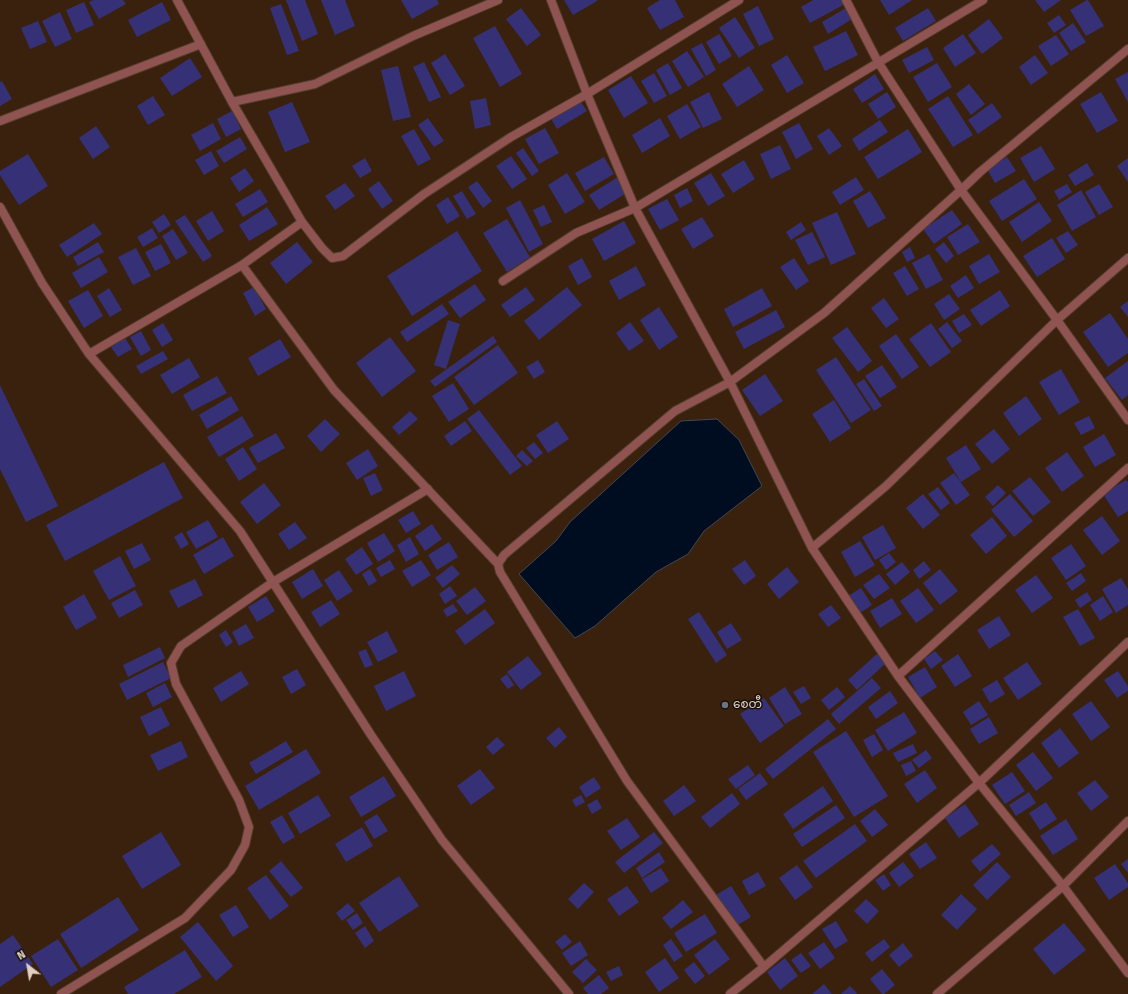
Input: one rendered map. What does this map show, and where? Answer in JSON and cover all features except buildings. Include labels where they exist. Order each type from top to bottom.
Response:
[{"type":"street","points":[[177,0],[232,102],[302,222],[322,248],[332,258],[343,256],[424,194],[511,137],[587,94],[739,0]]},
{"type":"street","points":[[232,102],[316,84],[413,36],[498,0]]},
{"type":"street","points":[[551,0],[587,94],[635,208],[730,382],[812,548],[898,676],[979,783],[1063,886],[1128,973]]},
{"type":"street","points":[[846,0],[878,62],[961,190],[1057,320],[1128,420]]},
{"type":"street","points":[[503,281],[576,233],[635,208],[983,0]]},
{"type":"street","points":[[0,121],[201,44]]},
{"type":"street","points":[[498,564],[504,555],[675,411],[730,382],[824,313],[980,172],[1128,49]]},
{"type":"street","points":[[0,207],[42,283],[89,354],[240,531],[371,735],[442,840],[569,994]]},
{"type":"street","points":[[89,354],[242,265],[302,222]]},
{"type":"street","points":[[812,548],[886,486],[1057,320],[1128,258]]},
{"type":"street","points":[[242,265],[334,390],[498,564],[500,572],[626,782],[764,967]]},
{"type":"street","points":[[898,676],[1128,468]]},
{"type":"street","points":[[62,994],[185,918],[231,870],[245,845],[249,828],[239,800],[176,684],[171,663],[181,646],[273,582],[428,489]]},
{"type":"street","points":[[733,993],[979,783],[1128,642]]},
{"type":"street","points":[[937,994],[1063,886],[1128,821]]},
{"type":"water","points":[[717,419],[739,440],[762,486],[704,531],[688,554],[656,572],[595,626],[575,638],[519,574],[556,541],[570,522],[681,421]]},
{"type":"place","name":"စေတီ","points":[[725,705]]}]
